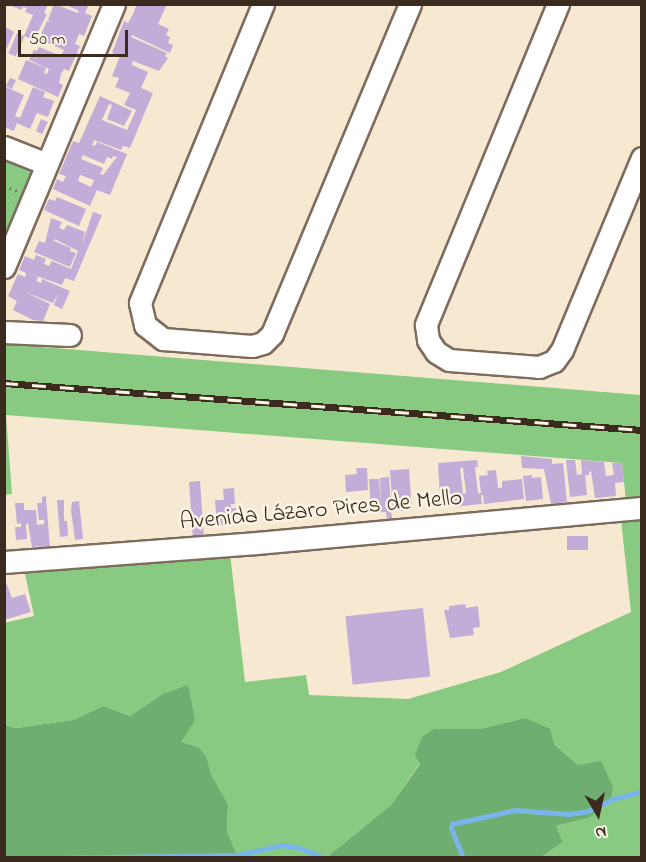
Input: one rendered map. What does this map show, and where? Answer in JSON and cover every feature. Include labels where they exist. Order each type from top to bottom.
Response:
[{"type":"street","points":[[4,267],[114,4]]},
{"type":"street","points":[[263,4],[140,303],[145,325],[163,339],[252,346],[263,343],[272,334],[410,4]]},
{"type":"street","points":[[558,4],[426,325],[428,340],[436,352],[449,360],[538,367],[554,361],[562,350],[642,158]]},
{"type":"street","points":[[4,147],[47,164]]},
{"type":"street","points":[[4,332],[70,335]]},
{"type":"street","name":"Avenida Lázaro Pires de Mello","points":[[4,562],[256,543],[642,508]]},
{"type":"path","points":[[4,186],[22,194]]},
{"type":"green space","points":[[5,154],[28,166],[31,177],[5,245]]},
{"type":"green space","points":[[4,344],[641,395],[641,500],[626,501],[622,463],[6,415],[12,494],[5,495]]},
{"type":"green space","points":[[641,518],[641,857],[541,857],[563,842],[556,826],[588,818],[578,765],[525,718],[480,729],[434,729],[420,763],[391,805],[327,857],[238,857],[227,831],[228,804],[211,774],[207,758],[181,742],[161,695],[130,716],[103,706],[73,720],[16,728],[5,725],[4,623],[34,616],[24,569],[230,554],[245,682],[306,675],[309,695],[408,699],[501,672],[631,612],[621,520]]},
{"type":"green space","points":[[188,685],[195,720],[181,742],[199,748],[207,758],[211,774],[228,804],[227,831],[238,857],[5,857],[5,725],[16,728],[73,720],[103,706],[130,716],[161,695]]},
{"type":"green space","points":[[525,718],[550,729],[554,744],[578,765],[601,761],[613,787],[610,802],[588,818],[556,826],[563,842],[541,857],[327,857],[391,805],[420,764],[415,755],[422,737],[434,729],[480,729]]},
{"type":"building","points":[[7,4],[48,4],[44,13],[47,14],[34,40],[24,36],[33,15],[25,12],[27,8],[23,7],[21,10]]},
{"type":"building","points":[[54,4],[78,13],[79,11],[64,4],[89,4],[85,13],[92,16],[84,36],[79,34],[75,44],[80,46],[69,71],[64,69],[61,74],[59,83],[63,85],[58,97],[18,79],[26,60],[46,68],[44,73],[47,74],[49,69],[58,73],[29,60],[34,50],[37,51],[39,47],[61,56],[64,50],[39,39],[47,21],[50,23],[48,20]]},
{"type":"building","points":[[132,4],[167,4],[158,24],[169,29],[166,35],[170,37],[168,43],[173,45],[170,53],[132,35],[131,37],[167,53],[165,56],[168,58],[159,71],[133,61],[132,65],[148,72],[141,88],[153,93],[130,148],[123,146],[121,150],[94,140],[92,145],[95,146],[97,142],[127,154],[110,195],[97,190],[90,206],[53,189],[57,179],[63,182],[66,176],[59,174],[73,141],[79,143],[100,96],[132,111],[124,126],[107,119],[112,105],[109,104],[102,120],[127,130],[136,110],[124,105],[130,93],[115,87],[119,78],[112,76],[120,56],[112,53],[124,21],[128,23],[136,6]],"holes":[[[83,155],[104,164],[107,157],[112,159],[113,156],[117,157],[103,175],[100,174],[103,168],[81,159]],[[80,175],[94,180],[91,187],[78,181]]]},
{"type":"building","points":[[5,27],[14,32],[6,50],[5,49]]},
{"type":"building","points":[[17,33],[24,36],[16,56],[8,53]]},
{"type":"building","points":[[10,78],[16,80],[12,89],[6,86]]},
{"type":"building","points":[[6,87],[24,95],[15,116],[20,118],[33,87],[45,92],[43,97],[54,101],[48,117],[37,113],[30,129],[17,123],[14,131],[4,127]]},
{"type":"building","points":[[41,119],[48,122],[42,134],[36,131]]},
{"type":"building","points":[[57,197],[86,209],[79,226],[44,210],[49,199],[55,201]]},
{"type":"building","points":[[93,212],[102,215],[74,281],[65,278],[62,285],[28,273],[38,277],[36,281],[41,283],[42,279],[70,291],[62,309],[54,305],[58,294],[53,303],[25,292],[50,304],[43,321],[33,320],[13,310],[17,301],[8,296],[18,274],[25,277],[26,273],[19,270],[25,256],[34,260],[36,255],[46,259],[44,264],[49,266],[52,261],[71,269],[78,251],[55,239],[54,241],[71,248],[70,251],[76,253],[70,267],[34,252],[39,241],[45,243],[51,218],[62,222],[59,228],[64,230],[67,225],[85,232],[82,244]]},
{"type":"building","points":[[521,456],[552,459],[552,464],[563,463],[567,502],[551,504],[544,469],[522,468]]},
{"type":"building","points":[[477,460],[478,467],[475,467],[478,493],[481,493],[479,476],[488,475],[487,471],[496,470],[498,488],[502,488],[502,481],[522,479],[524,499],[484,504],[483,495],[481,495],[482,504],[453,507],[452,498],[440,500],[438,463]],"holes":[[[460,468],[463,468],[466,493],[463,494]]]},
{"type":"building","points":[[566,460],[575,460],[577,475],[582,474],[581,460],[604,462],[606,476],[614,475],[612,463],[622,463],[624,482],[615,483],[616,496],[595,498],[591,471],[589,475],[585,475],[587,495],[570,497]]},
{"type":"building","points":[[356,468],[367,468],[368,490],[346,492],[345,475],[357,474]]},
{"type":"building","points":[[409,469],[412,510],[393,511],[390,470]]},
{"type":"building","points":[[532,475],[532,478],[541,477],[543,499],[526,501],[523,476]]},
{"type":"building","points":[[389,477],[392,520],[387,521],[386,512],[371,513],[369,479],[379,479],[381,504],[380,478]]},
{"type":"building","points":[[200,481],[204,536],[193,537],[189,482]]},
{"type":"building","points":[[234,488],[235,504],[231,504],[231,508],[236,508],[237,525],[217,526],[215,500],[224,500],[223,489]]},
{"type":"building","points":[[46,496],[50,549],[39,550],[39,546],[32,547],[28,523],[26,524],[27,539],[16,540],[15,527],[21,527],[21,523],[17,524],[15,503],[24,503],[24,510],[36,510],[37,525],[44,524],[44,520],[39,520],[37,503],[42,503],[42,497]]},
{"type":"building","points":[[57,500],[64,500],[64,521],[67,521],[68,536],[60,537]]},
{"type":"building","points":[[79,501],[83,539],[75,540],[71,510],[72,502]]},
{"type":"building","points":[[567,536],[588,536],[588,550],[567,550]]},
{"type":"building","points":[[4,577],[12,598],[25,594],[31,612],[4,620]]},
{"type":"building","points":[[465,604],[466,608],[478,606],[480,627],[473,628],[474,635],[450,638],[444,610],[449,610],[449,606]]},
{"type":"building","points":[[423,608],[430,677],[353,685],[345,616]]},
{"type":"waterway","points":[[463,858],[451,829],[452,824],[515,810],[569,814],[588,811],[613,799],[642,791]]},
{"type":"waterway","points":[[50,858],[237,855],[282,845],[297,847],[325,858]]},
{"type":"railway","points":[[4,383],[642,430]]}]
